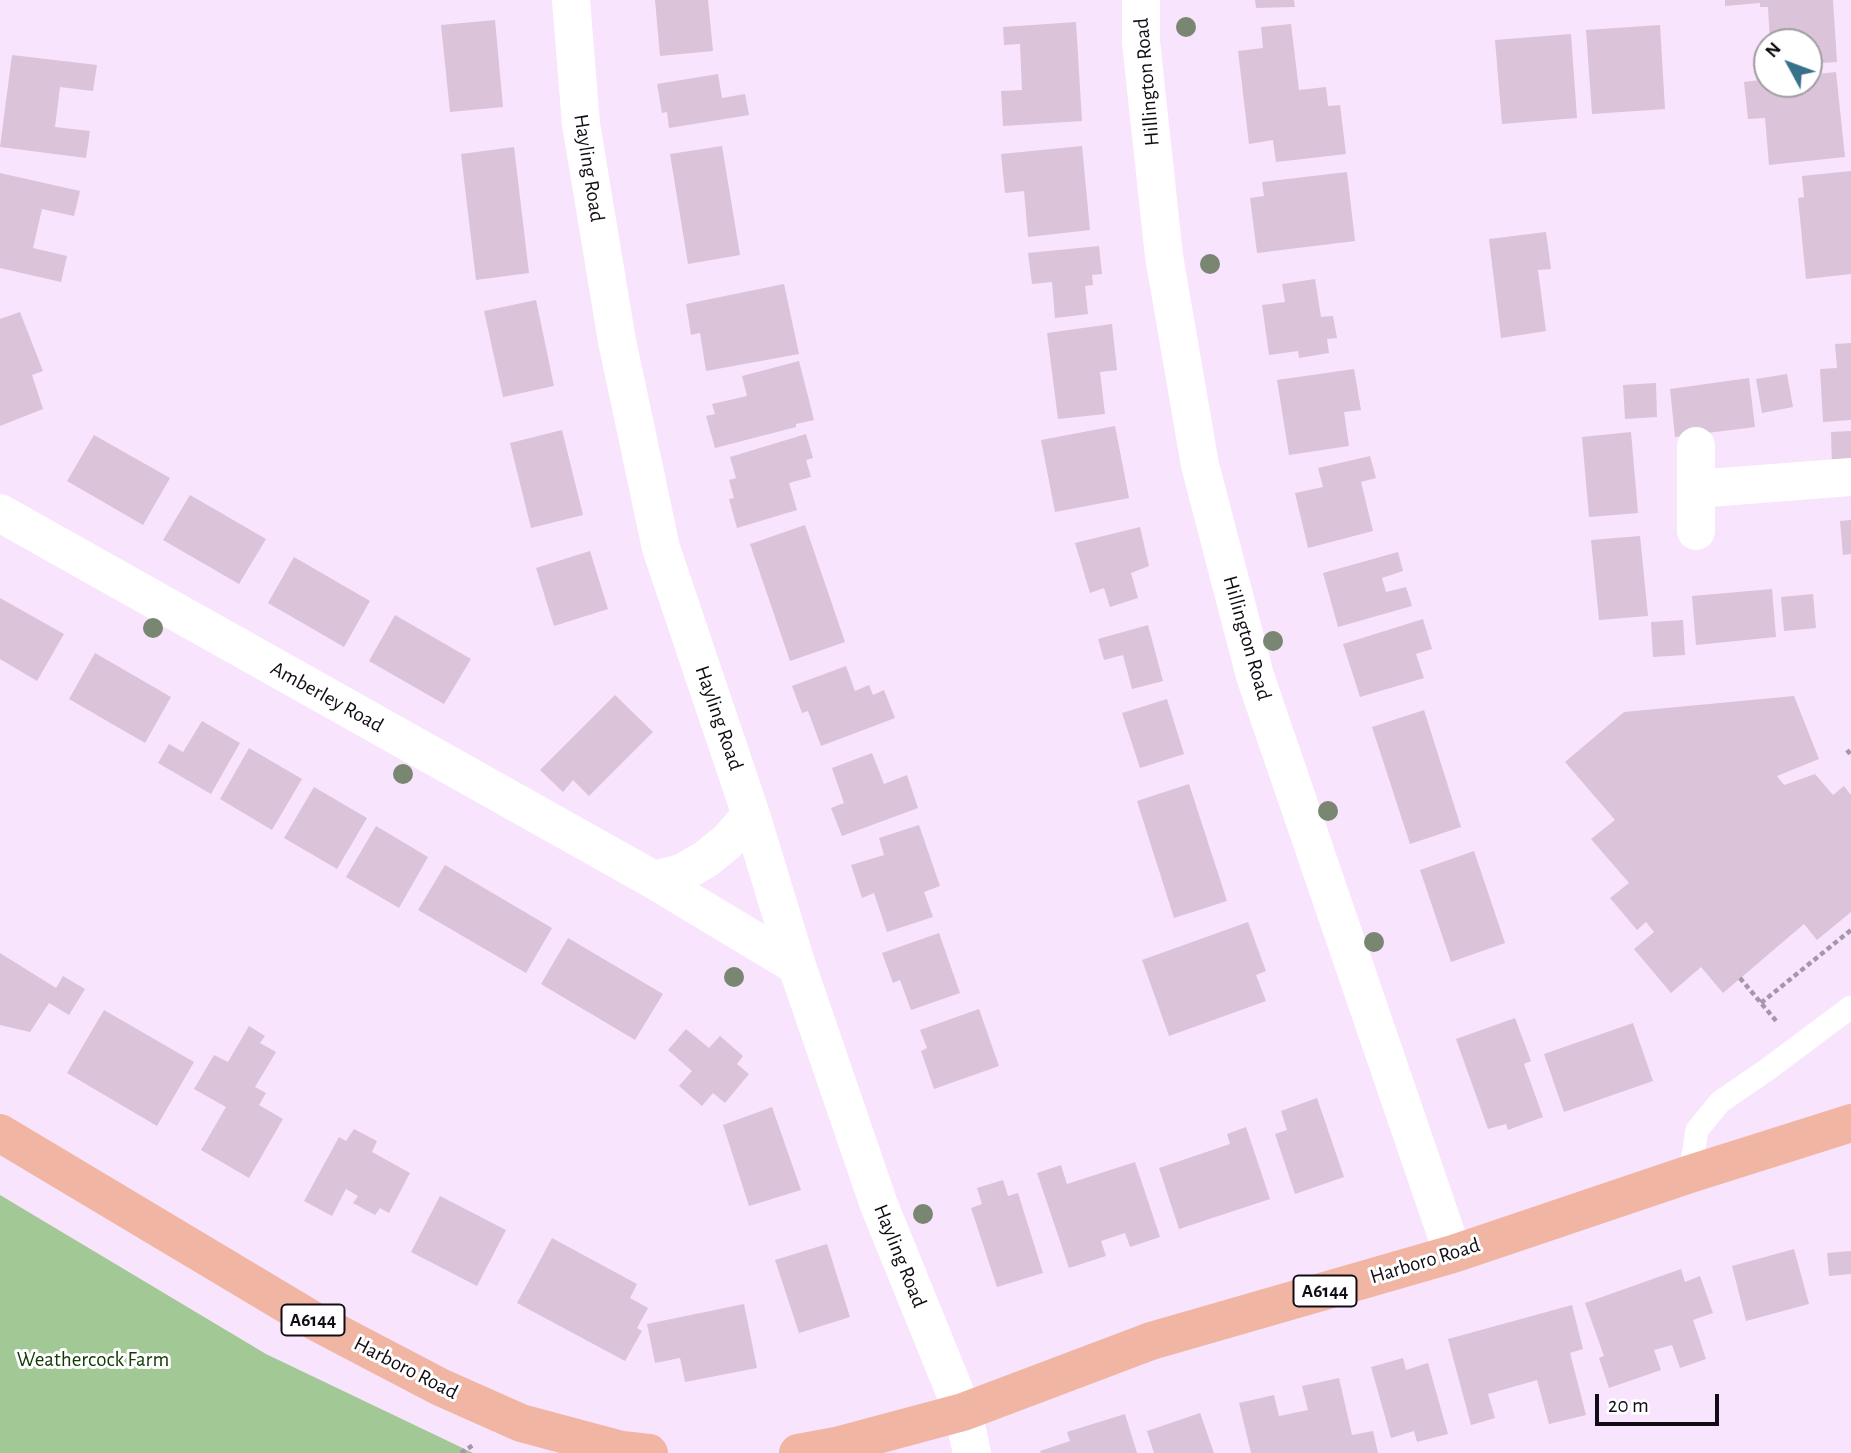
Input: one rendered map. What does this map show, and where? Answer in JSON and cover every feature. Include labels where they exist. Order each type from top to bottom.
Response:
[{"type":"main road","name":"Harboro Road","points":[[798,1453],[836,1446],[963,1412],[1151,1341],[1453,1254],[1851,1123]]},
{"type":"main road","name":"Harboro Road","points":[[0,1133],[316,1322],[440,1387],[521,1423],[622,1450],[649,1453]]},
{"type":"street","name":"Hayling Road","points":[[571,0],[581,124],[617,341],[661,548],[751,815],[797,966],[879,1205],[963,1412],[972,1453]]},
{"type":"street","name":"Hillington Road","points":[[1141,0],[1141,42],[1164,256],[1200,465],[1255,676],[1453,1254]]},
{"type":"street","points":[[1696,446],[1696,531]]},
{"type":"street","points":[[1696,489],[1851,477]]},
{"type":"street","name":"Amberley Road","points":[[0,513],[654,880],[797,966]]},
{"type":"street","points":[[654,880],[682,873],[706,859],[728,841],[751,815]]},
{"type":"lane","points":[[1690,1174],[1696,1130],[1720,1102],[1851,1007]]},
{"type":"path","points":[[1740,978],[1761,1003],[1851,930]]},
{"type":"green space","name":"Weathercock Farm","points":[[0,1195],[266,1354],[473,1453],[0,1453]]},
{"type":"building","points":[[655,0],[708,0],[713,51],[660,56]]},
{"type":"building","points":[[1255,0],[1294,0],[1295,7],[1256,8]]},
{"type":"building","points":[[1725,0],[1833,0],[1837,62],[1823,63],[1823,28],[1769,28],[1768,7],[1760,7],[1760,3],[1725,6]]},
{"type":"building","points":[[495,20],[503,107],[450,112],[441,25]]},
{"type":"building","points":[[1076,22],[1082,121],[1003,126],[1001,91],[1022,90],[1020,44],[1004,45],[1003,27]]},
{"type":"building","points":[[1291,24],[1299,90],[1326,87],[1328,106],[1340,105],[1346,154],[1276,162],[1273,140],[1249,144],[1238,51],[1263,48],[1261,27]]},
{"type":"building","points":[[1660,25],[1665,109],[1592,114],[1586,30]]},
{"type":"building","points":[[1571,34],[1577,118],[1502,124],[1495,40]]},
{"type":"building","points":[[12,55],[97,65],[93,91],[60,87],[55,127],[90,131],[86,158],[0,147]]},
{"type":"building","points":[[1836,72],[1845,157],[1769,165],[1765,118],[1748,119],[1744,82],[1753,81],[1753,98],[1823,98],[1823,73]]},
{"type":"building","points":[[718,74],[722,98],[745,94],[749,115],[669,128],[667,112],[662,113],[657,84]]},
{"type":"building","points":[[722,146],[740,255],[688,264],[670,154]]},
{"type":"building","points":[[1082,146],[1090,230],[1028,237],[1024,191],[1005,193],[1001,154]]},
{"type":"building","points":[[514,147],[529,273],[476,280],[461,154]]},
{"type":"building","points":[[1851,171],[1851,274],[1806,279],[1798,198],[1804,197],[1802,176]]},
{"type":"building","points":[[1347,172],[1355,241],[1257,253],[1250,198],[1264,196],[1262,182]]},
{"type":"building","points":[[0,173],[80,191],[74,216],[42,209],[33,248],[67,256],[61,282],[0,268]]},
{"type":"building","points":[[1546,232],[1551,269],[1538,270],[1546,331],[1501,338],[1489,239]]},
{"type":"building","points":[[1099,246],[1102,274],[1092,275],[1093,285],[1085,286],[1088,314],[1055,318],[1052,282],[1032,284],[1028,253]]},
{"type":"building","points":[[1315,279],[1321,317],[1333,316],[1337,338],[1327,339],[1329,353],[1299,358],[1298,351],[1269,355],[1262,305],[1285,302],[1282,284]]},
{"type":"building","points":[[784,284],[799,354],[706,371],[700,333],[691,335],[686,304]]},
{"type":"building","points":[[536,300],[554,386],[503,397],[484,311]]},
{"type":"building","points":[[20,312],[43,371],[32,375],[43,409],[0,426],[0,319]]},
{"type":"building","points":[[1112,324],[1117,370],[1100,372],[1105,414],[1058,419],[1047,333]]},
{"type":"building","points":[[1851,343],[1851,420],[1823,422],[1820,369],[1837,368],[1835,344]]},
{"type":"building","points":[[799,361],[814,420],[715,448],[706,416],[715,414],[712,404],[747,396],[742,376]]},
{"type":"building","points":[[1354,369],[1361,410],[1344,412],[1349,446],[1289,455],[1277,380]]},
{"type":"building","points":[[1787,374],[1793,407],[1762,413],[1756,379]]},
{"type":"building","points":[[1749,378],[1755,427],[1675,437],[1670,389]]},
{"type":"building","points":[[1656,383],[1657,417],[1625,419],[1623,385]]},
{"type":"building","points":[[1115,426],[1129,498],[1055,512],[1041,440]]},
{"type":"building","points":[[562,430],[583,515],[531,528],[510,443]]},
{"type":"building","points":[[1851,431],[1851,465],[1832,466],[1831,432]]},
{"type":"building","points":[[1631,432],[1638,513],[1589,517],[1582,437]]},
{"type":"building","points":[[806,434],[813,458],[806,460],[811,477],[789,483],[797,510],[737,528],[729,499],[734,498],[729,480],[736,478],[730,457]]},
{"type":"building","points":[[94,435],[170,478],[143,525],[67,481]]},
{"type":"building","points":[[1370,456],[1376,478],[1361,482],[1373,531],[1308,548],[1295,493],[1323,487],[1318,468]]},
{"type":"building","points":[[190,495],[266,539],[239,584],[163,540]]},
{"type":"building","points":[[1851,520],[1851,554],[1843,555],[1840,521]]},
{"type":"building","points":[[805,525],[845,642],[790,661],[750,544]]},
{"type":"building","points":[[1140,527],[1149,566],[1131,573],[1138,598],[1110,607],[1104,588],[1090,593],[1075,543]]},
{"type":"building","points":[[1640,536],[1648,616],[1599,620],[1591,540]]},
{"type":"building","points":[[590,551],[608,609],[554,626],[536,568]]},
{"type":"building","points":[[1398,552],[1403,571],[1382,578],[1386,592],[1406,587],[1412,606],[1338,627],[1323,573]]},
{"type":"building","points":[[294,557],[370,601],[344,647],[268,603]]},
{"type":"building","points":[[1772,589],[1776,637],[1696,645],[1692,596]]},
{"type":"building","points":[[1813,594],[1816,628],[1784,631],[1781,597]]},
{"type":"building","points":[[0,598],[64,634],[37,681],[0,659]]},
{"type":"building","points":[[395,615],[471,659],[444,704],[369,661]]},
{"type":"building","points":[[1423,619],[1432,649],[1416,654],[1424,678],[1360,697],[1343,644]]},
{"type":"building","points":[[1683,620],[1685,655],[1653,657],[1651,622]]},
{"type":"building","points":[[1148,625],[1163,681],[1132,689],[1123,655],[1104,660],[1098,639]]},
{"type":"building","points":[[95,653],[171,697],[145,743],[69,699]]},
{"type":"building","points":[[846,666],[855,691],[869,685],[873,695],[884,690],[895,718],[821,746],[808,711],[802,713],[792,686]]},
{"type":"building","points":[[615,695],[653,732],[589,796],[573,780],[563,792],[540,770]]},
{"type":"building","points":[[1794,696],[1819,759],[1777,776],[1784,785],[1815,774],[1833,795],[1844,786],[1851,795],[1851,912],[1817,940],[1804,924],[1723,993],[1701,967],[1671,993],[1634,949],[1654,932],[1646,922],[1637,930],[1610,898],[1629,883],[1591,839],[1615,820],[1565,762],[1624,712]]},
{"type":"building","points":[[1167,699],[1184,754],[1140,768],[1122,713]]},
{"type":"building","points":[[1424,710],[1461,827],[1410,844],[1372,727]]},
{"type":"building","points":[[202,721],[240,743],[211,794],[158,763],[169,744],[183,752]]},
{"type":"building","points":[[249,748],[302,779],[272,830],[220,799]]},
{"type":"building","points":[[872,753],[884,784],[907,775],[918,808],[842,836],[831,808],[844,803],[832,768]]},
{"type":"building","points":[[1189,784],[1227,901],[1174,918],[1137,801]]},
{"type":"building","points":[[314,787],[367,818],[337,869],[284,838]]},
{"type":"building","points":[[919,825],[940,886],[924,892],[933,917],[887,932],[874,893],[862,898],[851,865],[884,855],[879,838]]},
{"type":"building","points":[[376,826],[428,857],[399,908],[346,877]]},
{"type":"building","points":[[1474,851],[1505,943],[1451,962],[1420,870]]},
{"type":"building","points":[[445,865],[552,928],[526,973],[418,910]]},
{"type":"building","points":[[1248,922],[1266,971],[1256,975],[1266,1001],[1169,1036],[1142,960]]},
{"type":"building","points":[[939,933],[960,993],[911,1010],[900,980],[893,983],[882,953]]},
{"type":"building","points":[[568,938],[663,994],[635,1040],[541,984]]},
{"type":"building","points":[[0,953],[56,988],[63,976],[85,989],[69,1015],[49,1003],[30,1032],[0,1025]]},
{"type":"building","points":[[979,1009],[999,1066],[934,1089],[921,1051],[927,1048],[920,1030]]},
{"type":"building","points":[[104,1010],[194,1062],[157,1126],[67,1073]]},
{"type":"building","points":[[1515,1018],[1531,1061],[1524,1064],[1543,1117],[1508,1130],[1506,1124],[1488,1129],[1456,1039]]},
{"type":"building","points":[[1633,1023],[1653,1081],[1564,1112],[1544,1054]]},
{"type":"building","points":[[249,1026],[265,1036],[260,1043],[276,1052],[255,1087],[266,1093],[259,1105],[283,1119],[249,1178],[201,1150],[226,1107],[194,1089],[214,1055],[228,1062]]},
{"type":"building","points":[[686,1029],[709,1048],[720,1036],[743,1056],[737,1064],[749,1074],[725,1103],[713,1093],[702,1106],[679,1086],[692,1071],[668,1050]]},
{"type":"building","points":[[1317,1098],[1344,1177],[1295,1194],[1275,1134],[1287,1130],[1281,1111]]},
{"type":"building","points":[[772,1107],[801,1190],[749,1206],[723,1125]]},
{"type":"building","points":[[1246,1127],[1270,1199],[1179,1229],[1159,1168],[1230,1144],[1227,1134]]},
{"type":"building","points":[[354,1129],[377,1141],[372,1152],[410,1173],[389,1213],[380,1208],[375,1215],[353,1203],[358,1196],[346,1189],[332,1216],[304,1201],[339,1137],[346,1141]]},
{"type":"building","points":[[1135,1162],[1160,1237],[1130,1247],[1125,1233],[1101,1241],[1106,1256],[1069,1268],[1037,1173],[1061,1165],[1067,1184]]},
{"type":"building","points":[[1003,1180],[1008,1196],[1018,1193],[1043,1273],[997,1287],[971,1208],[982,1204],[977,1188]]},
{"type":"building","points":[[440,1196],[506,1230],[477,1286],[411,1252]]},
{"type":"building","points":[[552,1238],[637,1284],[630,1298],[648,1308],[637,1328],[642,1331],[625,1361],[517,1303]]},
{"type":"building","points":[[827,1244],[850,1317],[799,1333],[775,1260]]},
{"type":"building","points":[[1794,1249],[1809,1304],[1746,1321],[1732,1266]]},
{"type":"building","points":[[1851,1251],[1851,1274],[1829,1276],[1827,1253]]},
{"type":"building","points":[[1681,1269],[1685,1282],[1700,1276],[1713,1313],[1693,1320],[1706,1359],[1680,1368],[1672,1345],[1654,1350],[1661,1370],[1609,1388],[1599,1358],[1604,1356],[1585,1303]]},
{"type":"building","points":[[744,1304],[757,1368],[685,1382],[680,1358],[655,1363],[647,1324]]},
{"type":"building","points":[[1572,1305],[1583,1349],[1570,1353],[1586,1415],[1549,1424],[1537,1380],[1488,1394],[1495,1418],[1471,1425],[1448,1339]]},
{"type":"building","points":[[1403,1358],[1406,1370],[1428,1363],[1448,1434],[1417,1442],[1414,1431],[1391,1438],[1371,1367]]},
{"type":"building","points":[[1339,1378],[1352,1435],[1373,1431],[1378,1453],[1251,1453],[1239,1403],[1274,1395],[1279,1416],[1308,1410],[1302,1386]]},
{"type":"building","points":[[1200,1413],[1214,1453],[1154,1453],[1147,1431]]},
{"type":"building","points":[[1125,1414],[1137,1453],[1040,1451],[1070,1441],[1067,1432]]}]
